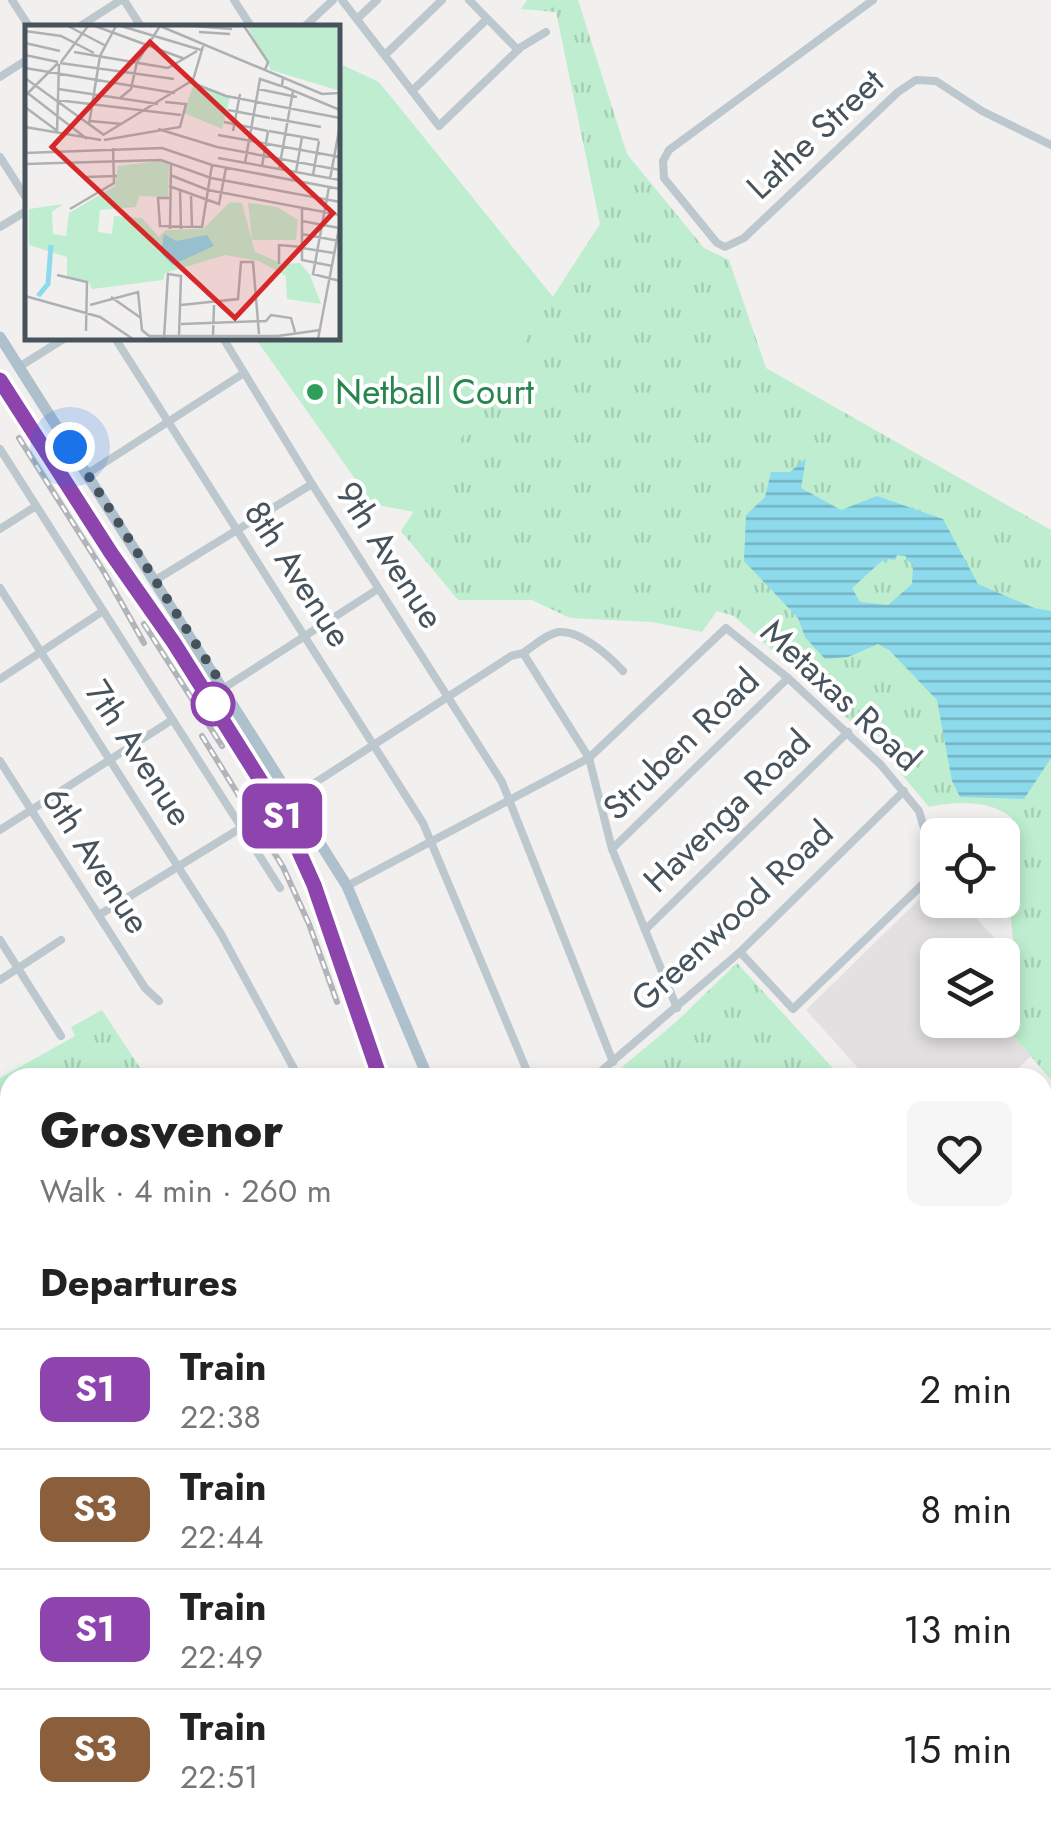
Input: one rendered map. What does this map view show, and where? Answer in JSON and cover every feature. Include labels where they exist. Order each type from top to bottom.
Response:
[{"type":"main road","points":[[0,337],[347,886],[424,1068]]},
{"type":"street","points":[[12,0],[28,25]]},
{"type":"street","points":[[82,25],[122,0],[140,25]]},
{"type":"street","points":[[234,0],[250,25]]},
{"type":"street","points":[[307,25],[333,0]]},
{"type":"street","points":[[342,0],[439,126],[518,50],[546,32]]},
{"type":"street","points":[[357,19],[377,0]]},
{"type":"street","points":[[385,55],[442,0]]},
{"type":"street","points":[[469,0],[518,50]]},
{"type":"street","name":"Lathe Street","points":[[872,0],[669,150],[663,161],[664,178],[707,235],[725,247],[744,238],[898,92],[916,80],[946,85],[982,111],[1051,146]]},
{"type":"street","points":[[412,91],[487,19]]},
{"type":"street","points":[[0,76],[25,61]]},
{"type":"street","points":[[0,157],[25,196]]},
{"type":"street","points":[[0,228],[25,212]]},
{"type":"street","points":[[19,367],[62,340]]},
{"type":"street","name":"8th Avenue","points":[[116,340],[432,840],[526,1068]]},
{"type":"street","name":"9th Avenue","points":[[224,340],[497,773],[613,1062]]},
{"type":"street","points":[[87,474],[244,373]]},
{"type":"street","points":[[0,450],[280,888]]},
{"type":"street","points":[[154,580],[312,484]]},
{"type":"street","points":[[0,530],[36,506]]},
{"type":"street","name":"7th Avenue","points":[[0,588],[230,949],[295,1068]]},
{"type":"street","points":[[224,688],[378,589]]},
{"type":"street","points":[[0,679],[103,611]]},
{"type":"street","name":"Metaxas Road","points":[[590,758],[726,628],[848,732],[904,791],[919,812],[934,862],[926,880],[793,1009],[740,952]]},
{"type":"street","points":[[293,797],[555,632],[570,633],[586,641],[624,671]]},
{"type":"street","points":[[522,653],[590,758],[612,849],[677,1008]]},
{"type":"street","name":"Struben Road","points":[[612,849],[788,678]]},
{"type":"street","points":[[0,830],[172,720]]},
{"type":"street","name":"Havenga Road","points":[[645,930],[848,732]]},
{"type":"street","points":[[347,886],[590,758]]},
{"type":"street","name":"6th Avenue","points":[[0,761],[145,988],[159,1001]]},
{"type":"street","name":"Greenwood Road","points":[[606,1068],[740,952],[904,791]]},
{"type":"street","points":[[99,916],[241,828]]},
{"type":"street","points":[[0,940],[61,1036]]},
{"type":"street","points":[[0,980],[61,940]]},
{"type":"shaded area","points":[[920,899],[920,918],[976,918],[994,938],[920,938],[920,1038],[1016,1038],[1031,1056],[1018,1068],[858,1068],[806,1010]]},
{"type":"green space","points":[[527,0],[578,0],[627,154],[704,248],[729,260],[766,368],[1051,530],[1051,1068],[1041,1068],[1015,1038],[1020,1038],[1020,938],[1013,938],[1011,918],[1020,918],[1020,818],[973,804],[929,807],[877,745],[734,616],[717,611],[702,632],[652,622],[570,618],[532,600],[458,600],[401,531],[600,224],[556,12],[521,9]]},
{"type":"green space","points":[[340,64],[379,82],[553,297],[414,512],[373,504],[256,340],[340,340]]},
{"type":"green space","points":[[737,963],[833,1068],[621,1068]]},
{"type":"green space","points":[[102,1010],[140,1068],[18,1068],[75,1036],[71,1027]]},
{"type":"water","points":[[806,458],[801,488],[841,510],[877,496],[943,519],[978,584],[1034,608],[1051,611],[1051,758],[1024,799],[960,797],[952,781],[937,700],[889,650],[878,644],[848,657],[825,659],[805,637],[798,618],[744,561],[746,515],[765,497],[771,472],[790,472]],"holes":[[[897,555],[906,556],[913,564],[912,584],[888,605],[860,602],[852,588],[883,560],[886,564]]]},
{"type":"railway","points":[[0,380],[284,818],[314,885],[377,1068]]},
{"type":"railway","points":[[19,438],[144,643]]},
{"type":"railway","points":[[144,624],[222,746]]},
{"type":"railway","points":[[202,736],[283,867],[337,1002]]},
{"type":"train","name":"S1","points":[[0,380],[284,818],[314,885],[376,1068]]},
{"type":"place","name":"Netball Court","points":[[315,392]]},
{"type":"route","points":[[70,447],[224,688],[213,704]]}]
